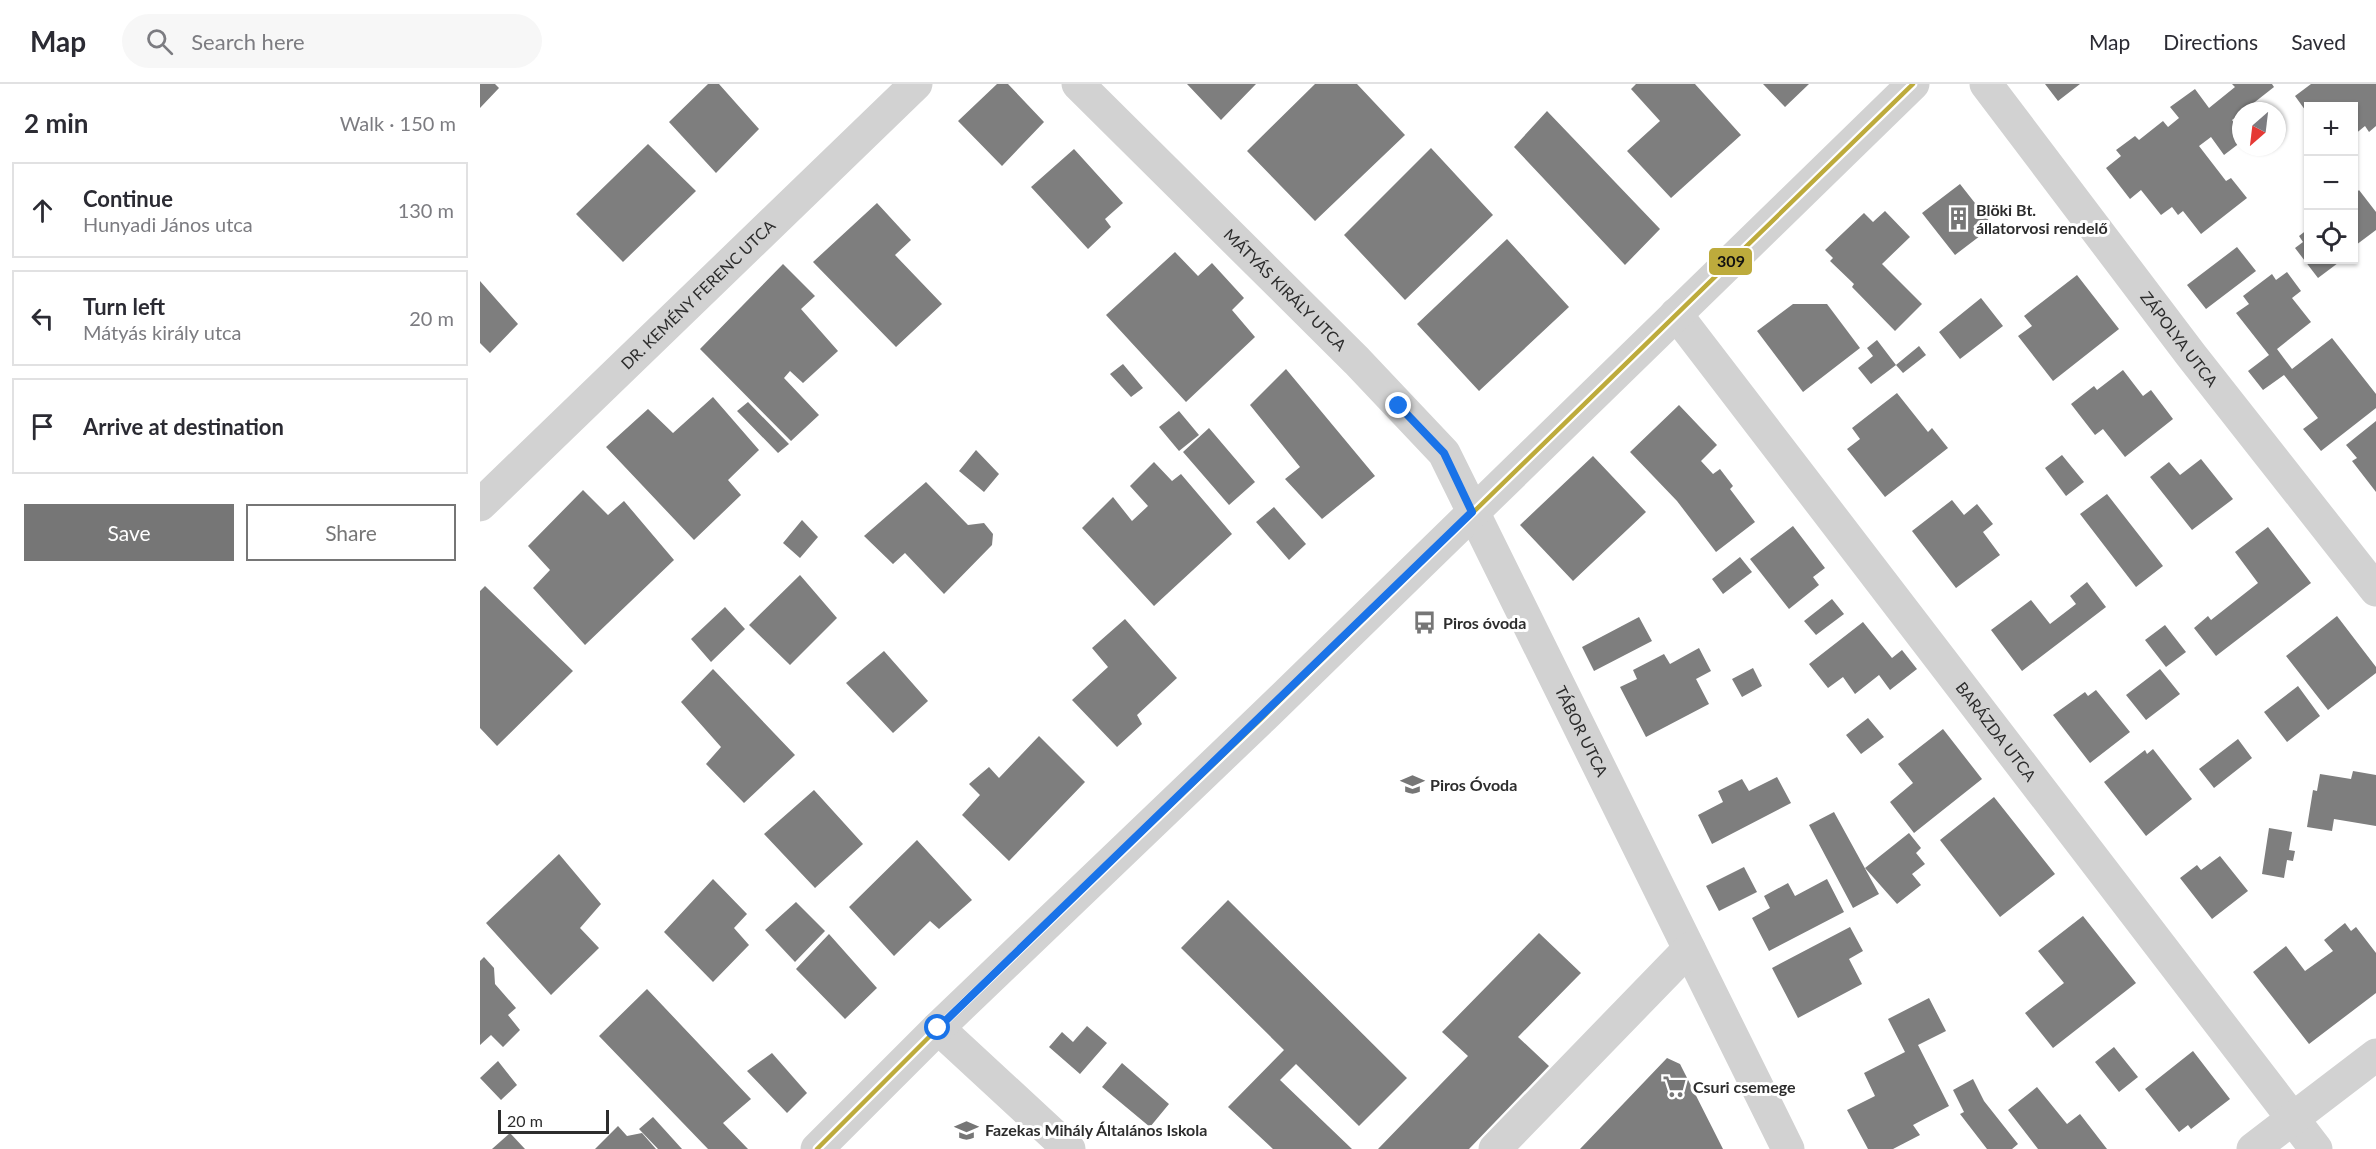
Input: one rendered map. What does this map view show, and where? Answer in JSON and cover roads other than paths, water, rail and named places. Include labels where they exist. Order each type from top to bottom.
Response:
[{"type":"street","name":"DR. KEMÉNY FERENC UTCA","points":[[480,505],[916,84]]},
{"type":"street","name":"MÁTYÁS KIRÁLY UTCA","points":[[1078,84],[1357,361],[1444,453],[1472,512]]},
{"type":"street","points":[[817,1149],[938,1028],[1913,84]]},
{"type":"street","name":"ZÁPOLYA UTCA","points":[[1986,84],[2191,355],[2376,590]]},
{"type":"street","name":"BARÁZDA UTCA","points":[[1676,314],[2316,1149]]},
{"type":"street","name":"TÁBOR UTCA","points":[[1472,512],[1788,1149]]},
{"type":"street","points":[[1495,1149],[1689,949]]},
{"type":"street","points":[[938,1028],[1068,1149]]},
{"type":"street","points":[[2253,1149],[2376,1055]]},
{"type":"place","name":"Blöki Bt. állatorvosi rendelő","points":[[1958,219]]},
{"type":"place","name":"Piros óvoda","points":[[1425,623]]},
{"type":"place","name":"Piros Óvoda","points":[[1412,785]]},
{"type":"place","name":"Csuri csemege","points":[[1675,1087]]},
{"type":"place","name":"Fazekas Mihály Általános Iskola","points":[[967,1130]]}]
